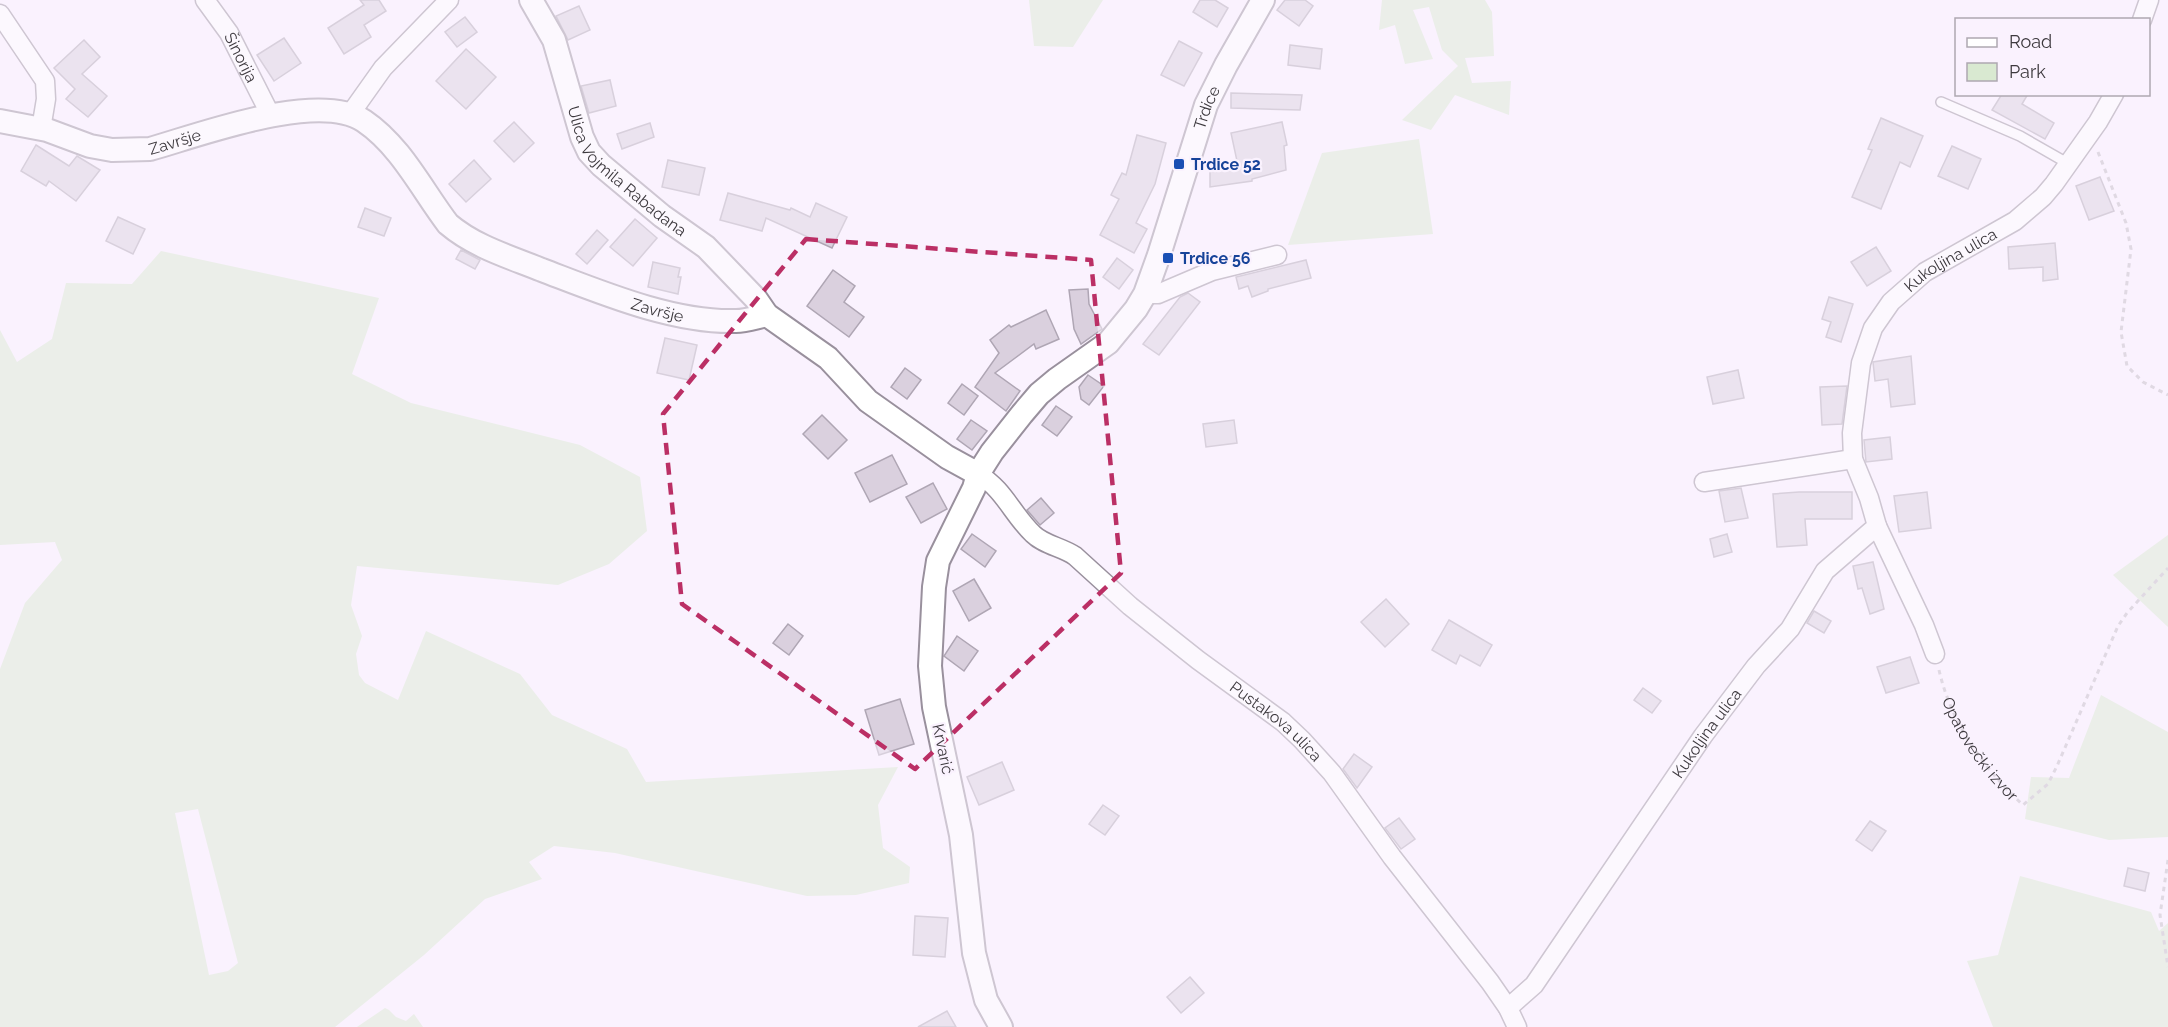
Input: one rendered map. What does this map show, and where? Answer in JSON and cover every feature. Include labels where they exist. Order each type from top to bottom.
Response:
[{"type":"street","name":"Šinorija","points":[[205,0],[229,33],[271,116]]},
{"type":"street","points":[[351,113],[383,69],[449,0]]},
{"type":"street","name":"Ulica Vojmila Rabadana","points":[[531,0],[554,40],[576,122],[590,152],[609,173],[662,216],[706,247],[756,299],[767,315]]},
{"type":"street","name":"Trdice","points":[[978,474],[992,452],[1039,394],[1108,343],[1136,309],[1145,294],[1206,105],[1263,0]]},
{"type":"street","points":[[2143,18],[2148,0]]},
{"type":"street","points":[[0,14],[45,81],[46,99],[41,129]]},
{"type":"street","name":"Kukoljina ulica","points":[[1508,1008],[1534,985],[1703,736],[1756,666],[1790,629],[1825,571],[1877,526],[1854,459],[1852,433],[1861,363],[1873,328],[1881,315],[1891,302],[1925,272],[2030,210],[2069,164],[2113,96]]},
{"type":"street","name":"Završje","points":[[0,121],[41,129],[90,146],[112,150],[135,150],[150,149],[233,124],[271,116],[326,111],[351,113],[365,122],[396,150],[448,224],[458,233],[492,250],[638,305],[691,317],[737,321],[767,315]]},
{"type":"street","points":[[1145,294],[1158,294],[1212,271],[1277,255]]},
{"type":"street","points":[[767,315],[828,358],[868,401],[947,457],[978,474]]},
{"type":"street","points":[[1704,482],[1854,459]]},
{"type":"street","name":"Pustakova ulica","points":[[978,474],[1000,490],[1034,536],[1075,556],[1130,606],[1283,722],[1302,740],[1332,773],[1378,838],[1508,1008],[1517,1027]]},
{"type":"street","name":"Krvarić","points":[[978,474],[974,488],[938,561],[934,587],[930,666],[934,707],[961,835],[974,953],[986,1000],[1001,1027]]},
{"type":"street","points":[[1877,526],[1924,625],[1935,654]]},
{"type":"lane","points":[[1941,102],[2020,136],[2069,164]]},
{"type":"path","points":[[2090,132],[2126,223],[2131,249],[2121,332],[2127,366],[2143,382],[2168,395]]},
{"type":"path","name":"Opatovečki izvor","points":[[1935,654],[1941,679],[1952,707],[1971,745],[2008,791],[2023,805],[2048,784],[2118,626],[2168,568]]},
{"type":"path","points":[[2168,860],[2160,915],[2168,967]]},
{"type":"highlighted area","points":[[806,239],[1091,260],[1121,573],[915,769],[682,604],[663,414]]},
{"type":"green space","points":[[1029,0],[1103,0],[1073,47],[1034,46]]},
{"type":"green space","points":[[1382,0],[1485,0],[1492,12],[1494,56],[1465,58],[1472,83],[1511,81],[1509,115],[1455,95],[1431,130],[1402,120],[1458,66],[1442,50],[1429,7],[1413,10],[1433,59],[1405,64],[1395,25],[1379,30]]},
{"type":"green space","points":[[1419,139],[1433,234],[1288,245],[1322,153]]},
{"type":"green space","points":[[161,251],[379,298],[352,374],[411,403],[580,445],[640,477],[647,531],[609,564],[558,585],[357,566],[351,605],[362,636],[356,654],[359,675],[365,683],[398,700],[426,631],[520,674],[552,715],[627,749],[646,782],[898,767],[878,805],[883,848],[910,867],[909,883],[856,895],[807,896],[615,853],[554,846],[529,862],[542,879],[485,899],[424,955],[335,1027],[0,1027],[0,669],[25,603],[62,560],[55,542],[0,545],[0,330],[17,362],[52,339],[66,283],[132,284]],"holes":[[[198,809],[238,963],[228,971],[209,975],[175,813]]]},
{"type":"green space","points":[[2168,535],[2168,627],[2113,575]]},
{"type":"green space","points":[[2101,695],[2168,732],[2168,837],[2109,840],[2025,819],[2031,777],[2069,778]]},
{"type":"green space","points":[[2020,876],[2151,912],[2159,931],[2168,923],[2168,1027],[1993,1027],[1967,961],[1998,955]]},
{"type":"green space","points":[[385,1008],[396,1017],[406,1021],[414,1014],[423,1027],[357,1027]]},
{"type":"building","points":[[360,0],[379,0],[386,11],[364,25],[371,37],[344,54],[328,28],[364,5]]},
{"type":"building","points":[[1200,0],[1215,0],[1228,8],[1217,27],[1193,12]]},
{"type":"building","points":[[1285,0],[1305,0],[1313,6],[1299,26],[1277,10]]},
{"type":"building","points":[[579,6],[590,30],[568,40],[556,16]]},
{"type":"building","points":[[465,17],[477,32],[457,47],[445,32]]},
{"type":"building","points":[[284,38],[301,63],[274,81],[257,55]]},
{"type":"building","points":[[84,40],[100,57],[82,74],[107,96],[88,117],[66,99],[75,89],[54,68]]},
{"type":"building","points":[[1179,41],[1202,53],[1184,86],[1161,75]]},
{"type":"building","points":[[1290,45],[1322,49],[1320,69],[1288,65]]},
{"type":"building","points":[[466,49],[496,77],[466,109],[436,81]]},
{"type":"building","points":[[610,80],[616,106],[589,113],[581,86]]},
{"type":"building","points":[[1231,93],[1302,95],[1300,110],[1231,108]]},
{"type":"building","points":[[2001,96],[2027,96],[2022,104],[2054,123],[2045,139],[1992,110]]},
{"type":"building","points":[[1881,118],[1923,136],[1910,167],[1900,162],[1881,209],[1852,197],[1872,150],[1868,149]]},
{"type":"building","points":[[514,122],[534,143],[514,162],[494,141]]},
{"type":"building","points":[[1282,122],[1287,145],[1284,146],[1286,170],[1252,179],[1252,181],[1210,187],[1210,164],[1237,161],[1231,133]]},
{"type":"building","points":[[650,123],[654,137],[622,149],[617,134]]},
{"type":"building","points":[[1137,135],[1166,143],[1155,184],[1136,223],[1147,229],[1134,253],[1100,235],[1119,199],[1111,195],[1122,173],[1126,175]]},
{"type":"building","points":[[36,145],[69,166],[77,156],[100,170],[76,201],[49,181],[46,186],[21,171]]},
{"type":"building","points":[[1952,146],[1981,159],[1968,189],[1938,176]]},
{"type":"building","points":[[474,160],[491,179],[466,202],[449,184]]},
{"type":"building","points":[[668,160],[705,168],[699,195],[662,187]]},
{"type":"building","points":[[2100,177],[2114,211],[2089,220],[2076,186]]},
{"type":"building","points":[[728,193],[790,210],[791,208],[810,217],[816,203],[847,217],[832,248],[766,218],[762,231],[720,220]]},
{"type":"building","points":[[365,208],[391,218],[384,236],[358,227]]},
{"type":"building","points":[[118,217],[145,229],[133,254],[106,241]]},
{"type":"building","points":[[635,219],[657,238],[633,266],[610,247]]},
{"type":"building","points":[[597,230],[608,240],[587,264],[576,254]]},
{"type":"building","points":[[2055,243],[2058,279],[2043,281],[2043,267],[2009,269],[2008,247]]},
{"type":"building","points":[[1876,247],[1891,271],[1867,286],[1851,262]]},
{"type":"building","points":[[461,250],[480,260],[475,269],[456,259]]},
{"type":"building","points":[[1117,258],[1133,270],[1119,289],[1103,277]]},
{"type":"building","points":[[1306,260],[1311,278],[1268,289],[1252,297],[1248,286],[1239,289],[1236,277]]},
{"type":"building","points":[[653,262],[680,268],[678,294],[648,287]]},
{"type":"building","points":[[833,270],[855,286],[844,302],[864,317],[849,337],[807,306]]},
{"type":"building","points":[[1088,289],[1089,304],[1102,329],[1081,344],[1074,329],[1069,290]]},
{"type":"building","points":[[1188,293],[1200,302],[1159,355],[1143,344],[1180,297]]},
{"type":"building","points":[[1829,297],[1853,304],[1841,342],[1826,337],[1831,322],[1822,319]]},
{"type":"building","points":[[1046,310],[1059,339],[1036,349],[1034,344],[995,373],[1020,391],[1006,411],[975,387],[999,353],[990,340],[1009,325],[1011,327]]},
{"type":"building","points":[[665,338],[697,345],[689,380],[657,373]]},
{"type":"building","points":[[1911,356],[1915,404],[1891,407],[1888,379],[1875,381],[1873,362]]},
{"type":"building","points":[[905,368],[921,380],[907,399],[891,387]]},
{"type":"building","points":[[1738,370],[1744,398],[1713,404],[1707,377]]},
{"type":"building","points":[[1088,375],[1104,386],[1089,405],[1081,399],[1079,387]]},
{"type":"building","points":[[962,384],[978,396],[964,415],[948,403]]},
{"type":"building","points":[[1847,386],[1842,424],[1822,425],[1820,387]]},
{"type":"building","points":[[1056,406],[1072,417],[1057,436],[1042,425]]},
{"type":"building","points":[[822,415],[847,440],[828,459],[803,434]]},
{"type":"building","points":[[971,420],[987,431],[972,450],[957,439]]},
{"type":"building","points":[[1234,420],[1237,443],[1206,447],[1203,424]]},
{"type":"building","points":[[1890,437],[1892,459],[1866,462],[1864,440]]},
{"type":"building","points":[[892,455],[907,484],[870,502],[855,473]]},
{"type":"building","points":[[933,483],[947,509],[921,523],[906,497]]},
{"type":"building","points":[[1741,488],[1748,518],[1725,522],[1719,491]]},
{"type":"building","points":[[1852,492],[1852,519],[1805,519],[1807,545],[1777,547],[1773,494]]},
{"type":"building","points":[[1927,492],[1931,528],[1899,532],[1894,496]]},
{"type":"building","points":[[1041,498],[1054,513],[1040,525],[1027,510]]},
{"type":"building","points":[[972,534],[996,551],[985,567],[961,549]]},
{"type":"building","points":[[1727,534],[1732,552],[1714,557],[1710,539]]},
{"type":"building","points":[[1873,562],[1884,609],[1870,614],[1862,588],[1858,589],[1853,566]]},
{"type":"building","points":[[974,579],[991,608],[969,621],[953,591]]},
{"type":"building","points":[[1386,599],[1409,624],[1385,647],[1361,622]]},
{"type":"building","points":[[1814,611],[1831,621],[1824,633],[1807,623]]},
{"type":"building","points":[[1449,620],[1492,645],[1480,666],[1460,655],[1456,664],[1432,650]]},
{"type":"building","points":[[788,624],[803,636],[789,655],[773,643]]},
{"type":"building","points":[[957,636],[978,651],[964,671],[944,656]]},
{"type":"building","points":[[1910,657],[1919,683],[1886,693],[1877,667]]},
{"type":"building","points":[[1643,688],[1661,701],[1652,713],[1634,700]]},
{"type":"building","points":[[900,699],[914,744],[879,755],[865,710]]},
{"type":"building","points":[[1354,754],[1372,767],[1357,788],[1343,769]]},
{"type":"building","points":[[1002,762],[1014,790],[979,805],[967,777]]},
{"type":"building","points":[[1103,805],[1119,816],[1105,835],[1089,824]]},
{"type":"building","points":[[1399,818],[1415,839],[1401,849],[1385,828]]},
{"type":"building","points":[[1870,821],[1886,831],[1872,851],[1856,840]]},
{"type":"building","points":[[2128,868],[2149,873],[2145,891],[2124,886]]},
{"type":"building","points":[[915,916],[948,918],[945,957],[913,955]]},
{"type":"building","points":[[1190,977],[1204,993],[1181,1013],[1167,997]]},
{"type":"building","points":[[947,1011],[956,1027],[918,1027]]},
{"type":"place","name":"Trdice 52","points":[[1179,164]]},
{"type":"place","name":"Trdice 56","points":[[1168,258]]}]
